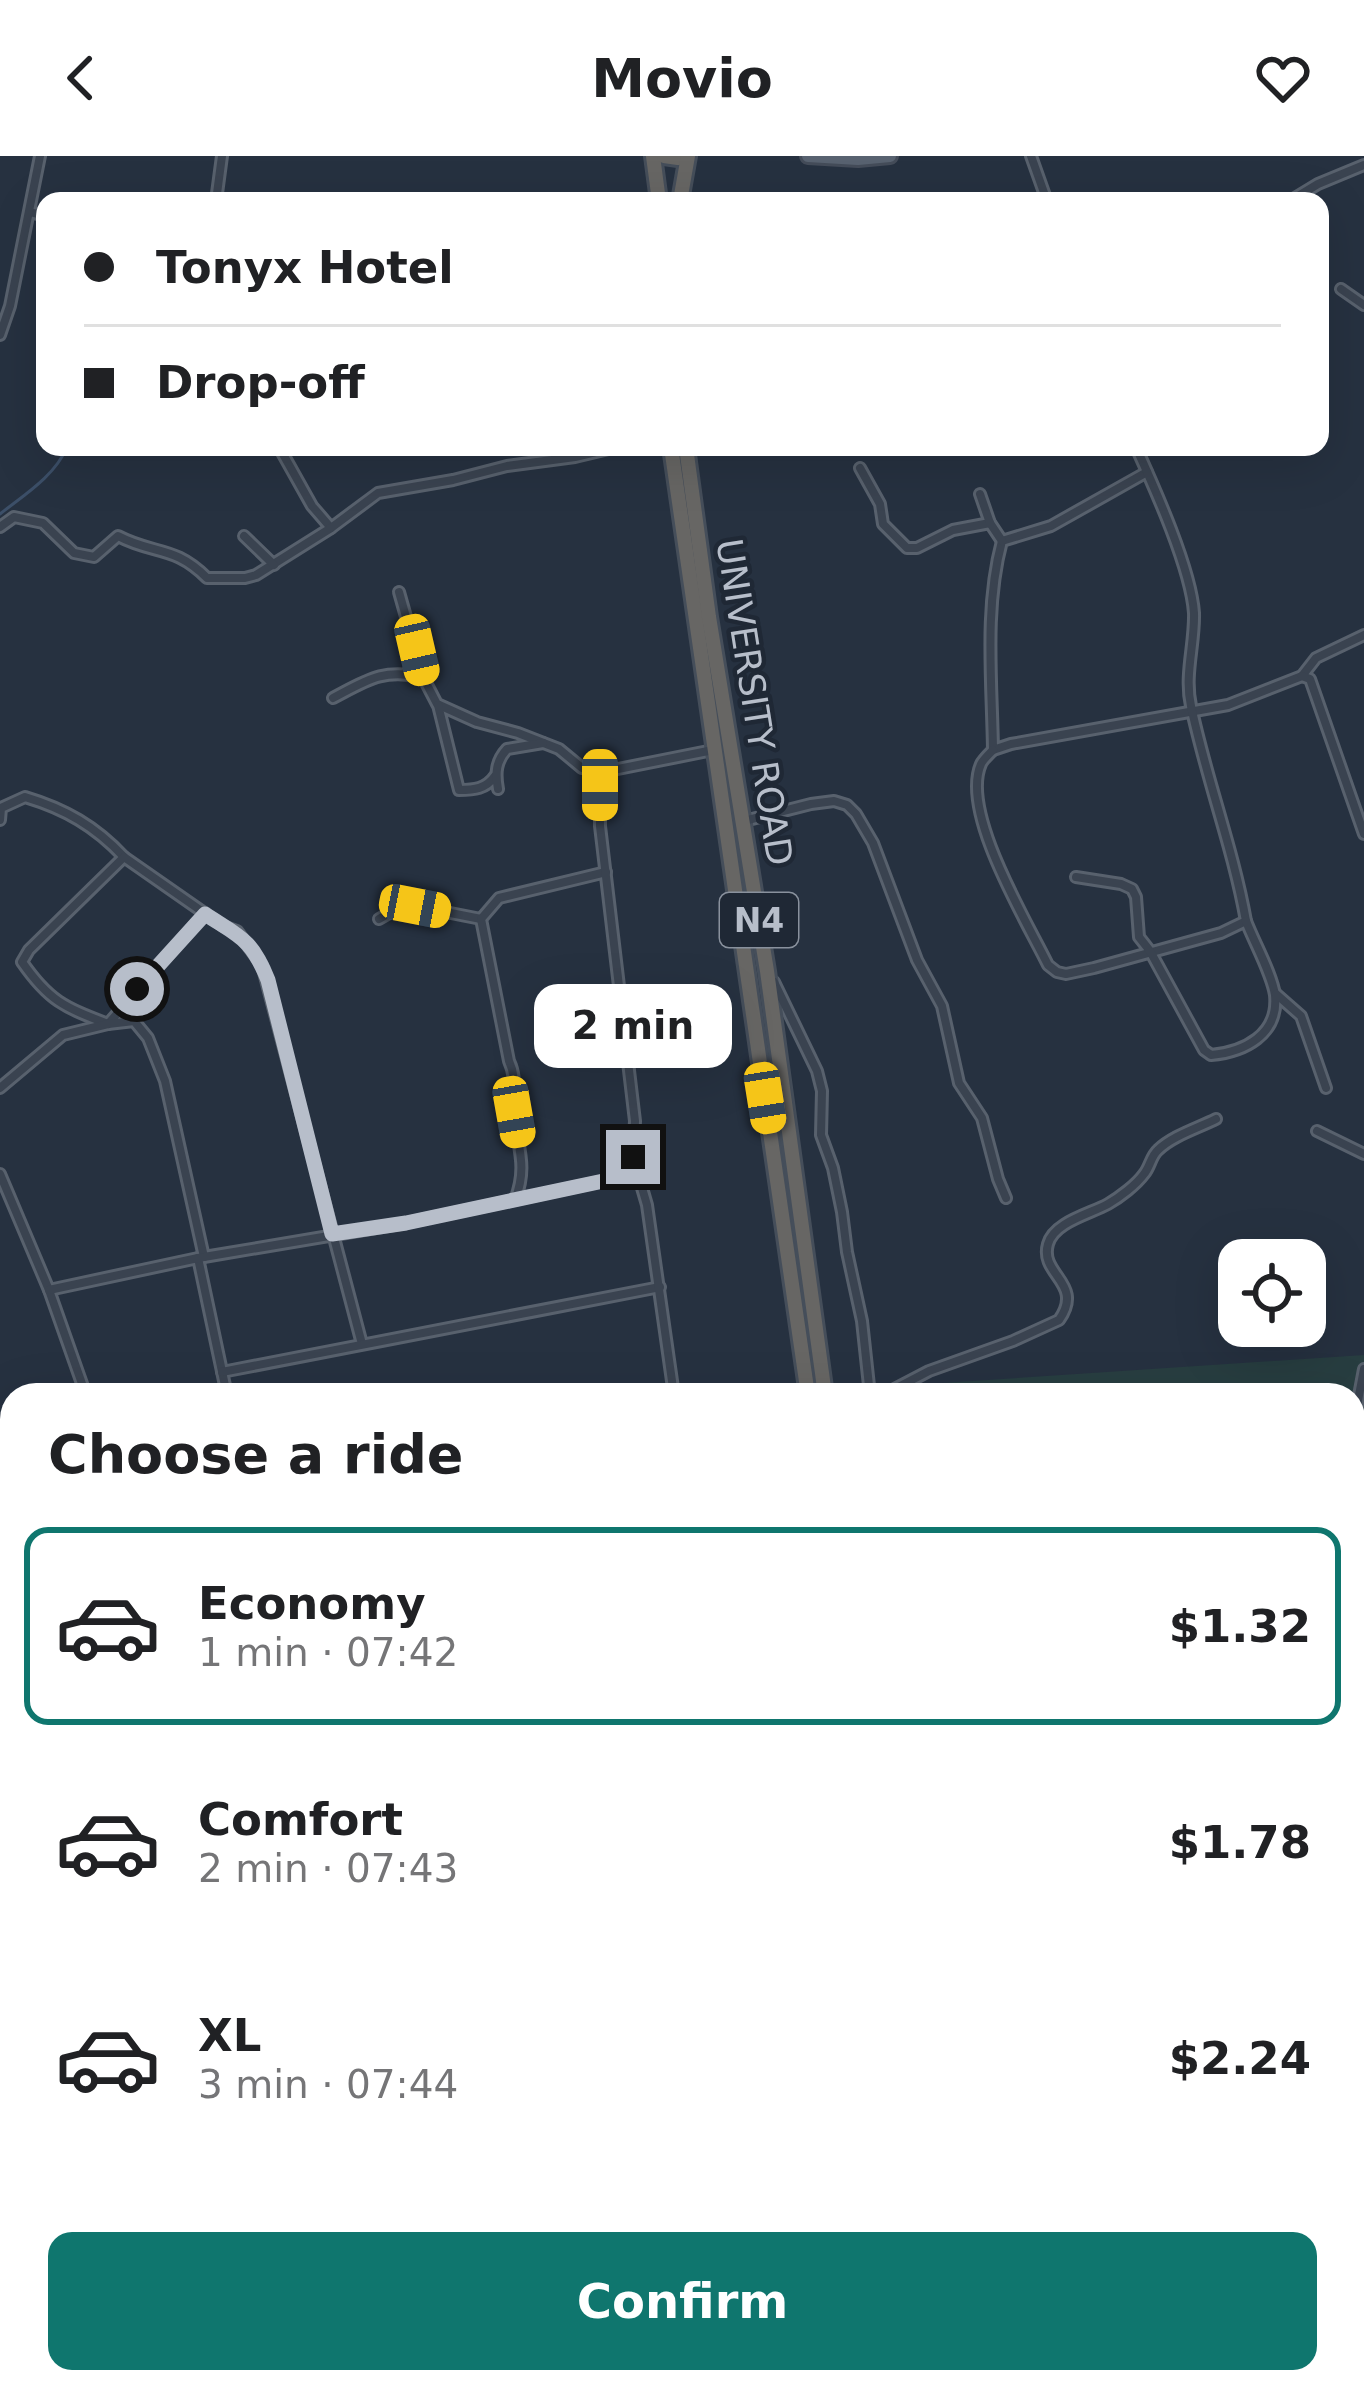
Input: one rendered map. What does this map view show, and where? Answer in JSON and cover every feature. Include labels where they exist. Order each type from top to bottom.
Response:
[{"type":"highway","points":[[653,156],[658,192]]},
{"type":"highway","points":[[664,156],[687,156],[681,192]]},
{"type":"highway","name":"UNIVERSITY ROAD","points":[[671,456],[806,1383]]},
{"type":"highway","name":"UNIVERSITY ROAD","points":[[687,456],[767,971],[823,1383]]},
{"type":"main road","points":[[808,156],[890,156]]},
{"type":"street","points":[[0,335],[40,156]]},
{"type":"street","points":[[217,192],[223,156]]},
{"type":"street","points":[[1031,156],[1044,192]]},
{"type":"street","points":[[1304,192],[1364,165]]},
{"type":"street","points":[[30,212],[36,214]]},
{"type":"street","points":[[1341,289],[1364,305]]},
{"type":"street","points":[[284,456],[312,506],[331,528]]},
{"type":"street","points":[[0,527],[14,517],[43,523],[74,553],[94,557],[118,536],[190,561],[207,578],[245,578],[274,566],[378,494],[568,456]]},
{"type":"street","points":[[1076,877],[1132,889],[1138,937],[1204,1050],[1211,1055],[1253,1043],[1264,1035],[1275,994],[1246,921],[1192,712],[1189,677],[1194,611],[1183,566],[1140,456]]},
{"type":"street","points":[[860,468],[880,504],[883,524],[907,548],[917,548],[953,530],[990,523]]},
{"type":"street","points":[[1002,541],[1051,526],[1148,472]]},
{"type":"street","points":[[980,494],[1002,541],[992,604],[993,750]]},
{"type":"street","points":[[244,536],[274,566]]},
{"type":"street","points":[[399,592],[423,677],[437,704],[456,787],[476,789],[490,783],[518,733]]},
{"type":"street","points":[[1246,921],[1221,933],[1066,974],[1057,972],[1048,965],[979,817],[981,763],[993,750],[1010,744],[1228,705],[1302,676],[1316,658],[1364,635]]},
{"type":"street","points":[[334,698],[379,675],[423,677]]},
{"type":"street","points":[[1302,676],[1310,679],[1364,834]]},
{"type":"street","points":[[437,704],[559,749],[581,768],[608,771],[713,750]]},
{"type":"street","points":[[507,749],[544,743]]},
{"type":"street","points":[[608,771],[600,785],[600,826],[635,1121],[633,1157],[647,1205],[672,1383]]},
{"type":"street","points":[[495,776],[498,790]]},
{"type":"street","points":[[0,820],[1,808],[25,797],[74,814],[124,856],[248,943],[268,980],[362,1344]]},
{"type":"street","points":[[744,821],[834,801],[856,814],[873,843],[916,960],[942,1006],[959,1083],[982,1118],[1006,1198]]},
{"type":"street","points":[[108,1024],[43,992],[22,962],[124,856]]},
{"type":"street","points":[[514,1200],[523,1163],[514,1112],[515,1075],[482,919],[500,898],[606,872]]},
{"type":"street","points":[[380,919],[398,908],[415,906],[482,919]]},
{"type":"street","points":[[108,1024],[205,914]]},
{"type":"street","points":[[767,971],[818,1071],[821,1135],[842,1212],[870,1383]]},
{"type":"street","points":[[1275,994],[1301,1016],[1326,1088]]},
{"type":"street","points":[[0,1088],[63,1035],[134,1021],[148,1038],[165,1081],[224,1383]]},
{"type":"street","points":[[906,1383],[1059,1320],[1067,1293],[1047,1262],[1052,1234],[1113,1202],[1145,1174],[1159,1148],[1216,1119]]},
{"type":"street","points":[[1317,1131],[1364,1154]]},
{"type":"street","points":[[49,1290],[608,1180],[633,1157]]},
{"type":"street","points":[[0,1174],[82,1383]]},
{"type":"street","points":[[222,1372],[660,1287]]},
{"type":"green space","points":[[1364,1355],[1364,1383],[942,1383]]},
{"type":"waterway","points":[[0,514],[47,476],[62,456]]},
{"type":"route","points":[[137,989],[205,914],[237,931],[248,943],[268,980],[332,1234],[608,1180],[633,1157]]}]
